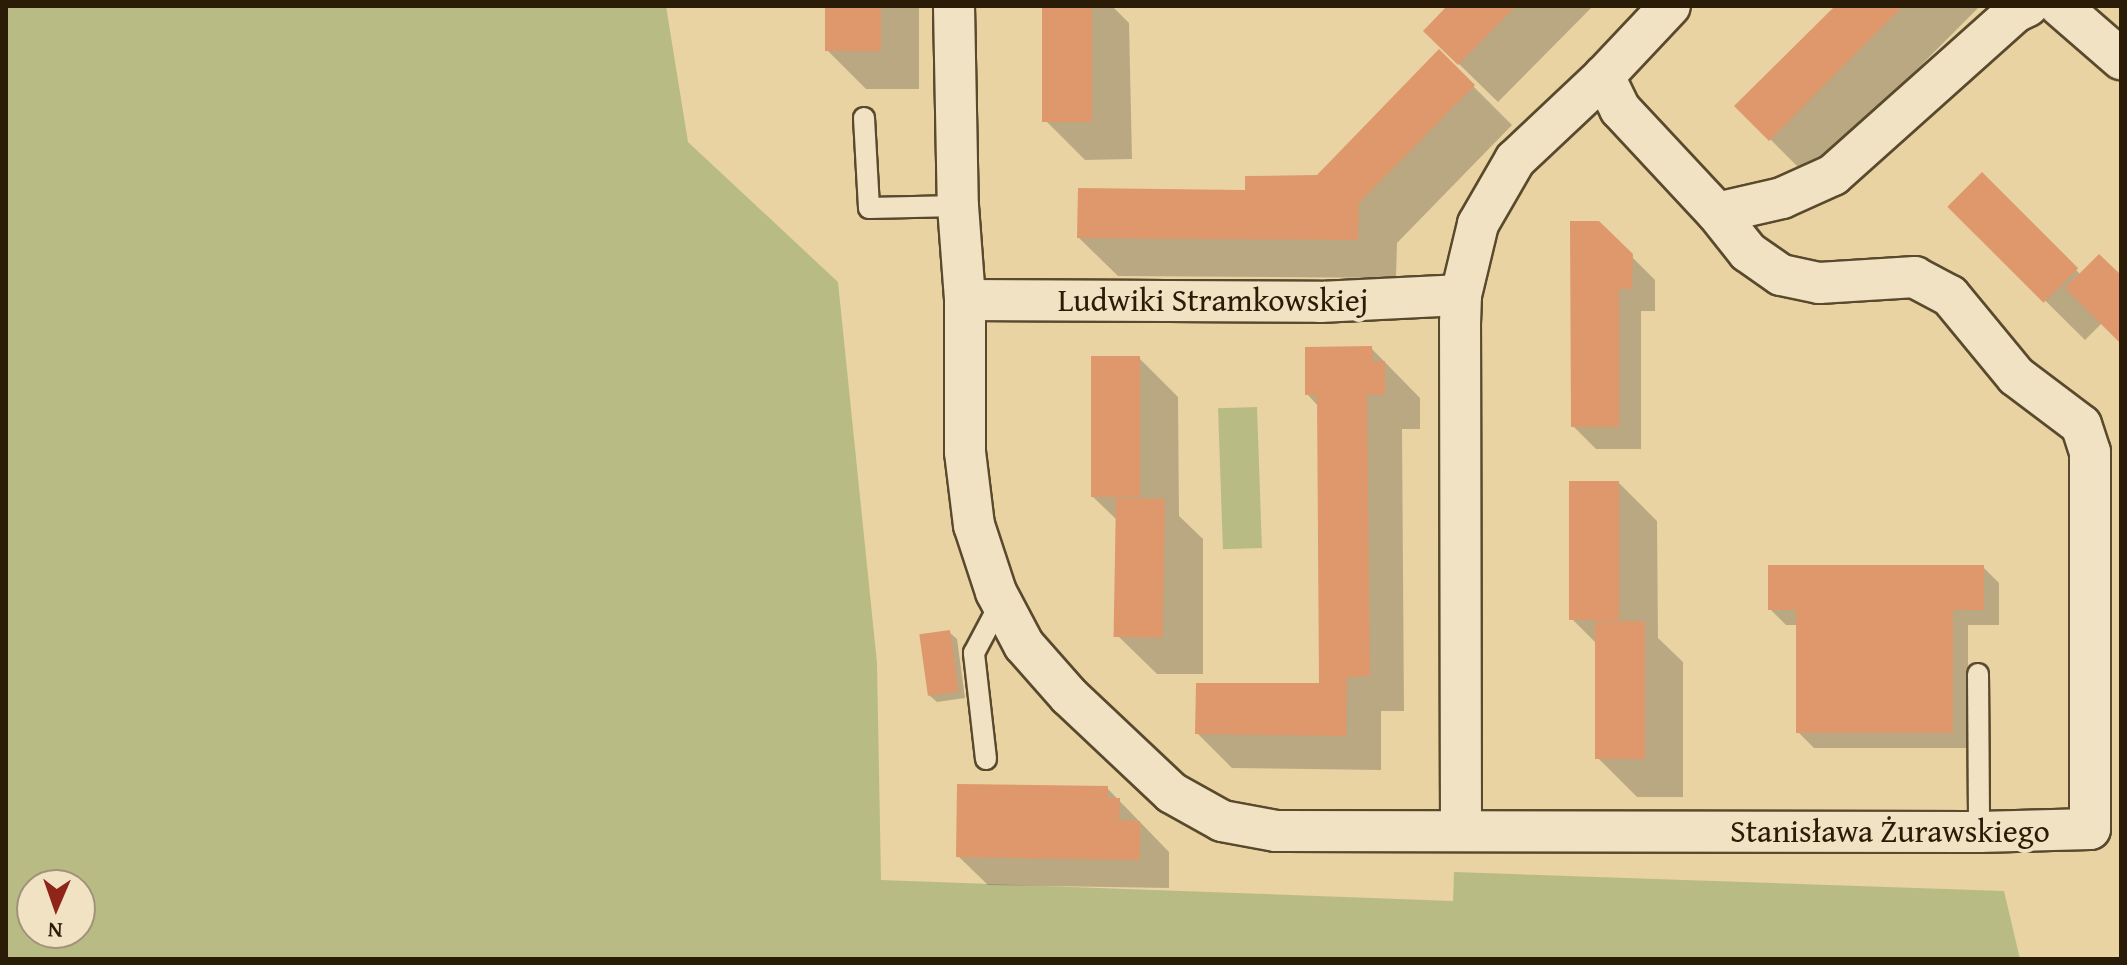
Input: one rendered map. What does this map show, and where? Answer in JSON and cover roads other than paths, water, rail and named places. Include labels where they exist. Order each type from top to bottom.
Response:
[{"type":"street","points":[[954,6],[958,206],[965,300],[965,452],[974,525],[1001,602],[1024,645],[1069,696],[1172,793],[1222,821],[1276,831],[1461,831],[1461,295],[1478,224],[1515,160],[1604,76],[1670,6]]},
{"type":"street","points":[[1717,213],[1782,198],[1833,175],[2015,12],[2028,6]]},
{"type":"street","points":[[2060,6],[2121,59]]},
{"type":"street","name":"Stanisława Żurawskiego","points":[[1461,831],[1979,832],[2090,829],[2090,452],[2081,425],[2016,376],[1950,296],[1915,277],[1819,283],[1781,275],[1748,252],[1717,213],[1620,109],[1604,76]]},
{"type":"street","name":"Ludwiki Stramkowskiej","points":[[965,300],[1320,302],[1461,295]]},
{"type":"lane","points":[[864,118],[869,208],[958,206]]},
{"type":"lane","points":[[986,759],[974,653],[1001,602]]},
{"type":"lane","points":[[1978,674],[1979,832]]}]
